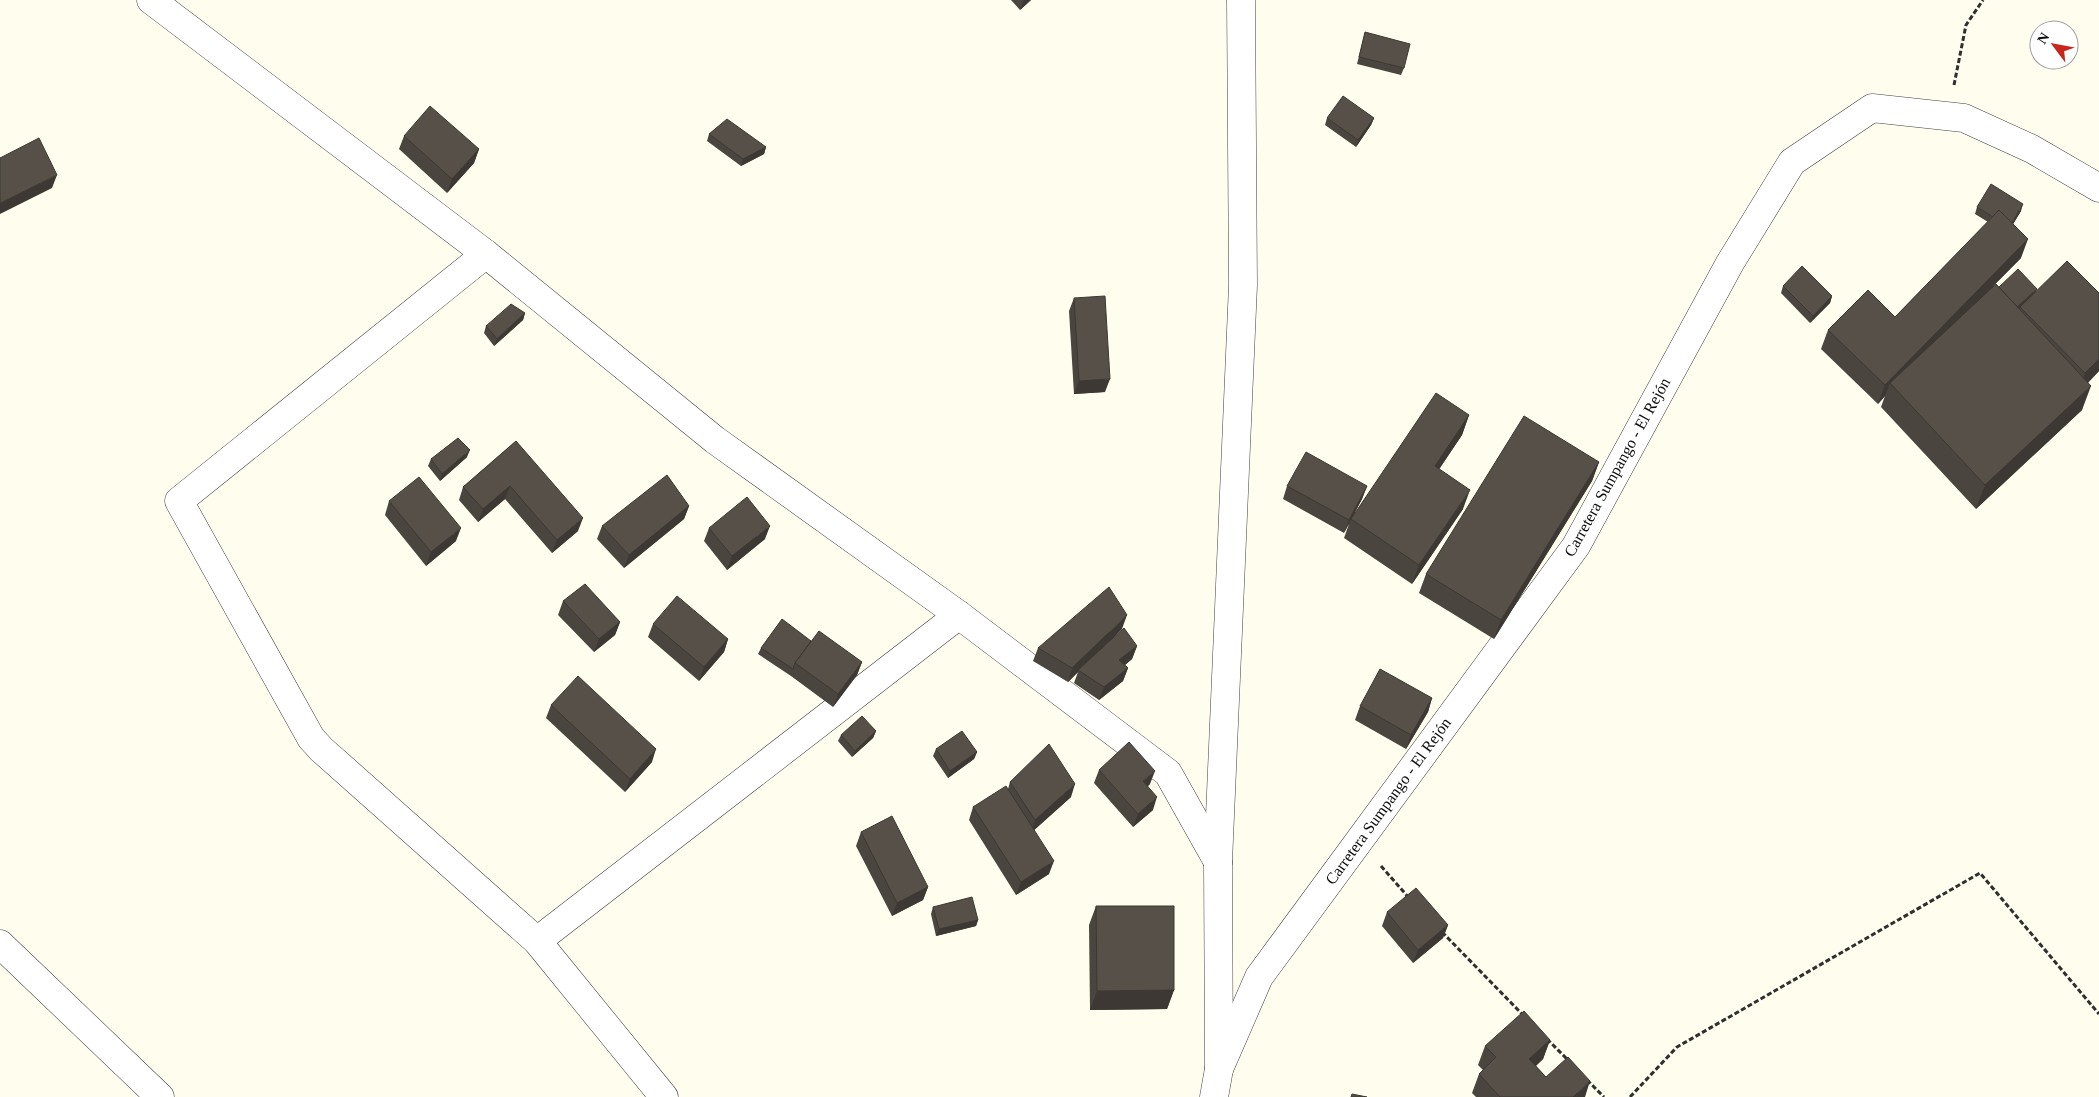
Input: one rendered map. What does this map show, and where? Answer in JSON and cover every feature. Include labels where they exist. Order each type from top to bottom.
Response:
[{"type":"street","points":[[151,0],[486,254],[716,440],[960,615],[1168,772],[1218,862]]},
{"type":"street","points":[[1214,1097],[1220,1069],[1218,862],[1243,285],[1241,0]]},
{"type":"street","name":"Carretera Sumpango - El Rejón","points":[[1220,1069],[1259,977],[1576,546],[1730,263],[1792,162],[1872,108],[1964,118],[2032,149],[2099,188]]},
{"type":"street","points":[[486,254],[179,500],[311,738],[321,749],[537,941],[664,1097]]},
{"type":"street","points":[[537,941],[960,615]]},
{"type":"street","points":[[0,944],[160,1097]]},
{"type":"path","points":[[1948,116],[1966,25],[1983,0]]},
{"type":"path","points":[[1359,841],[1412,901]]},
{"type":"path","points":[[1630,1097],[1677,1048],[1980,873],[2099,1014]]},
{"type":"path","points":[[1439,929],[1528,1020]]},
{"type":"path","points":[[1542,1034],[1570,1062]]},
{"type":"path","points":[[1583,1076],[1604,1097]]},
{"type":"building","points":[[1365,32],[1410,44],[1404,68],[1359,57]]},
{"type":"building","points":[[1343,96],[1374,118],[1358,140],[1327,118]]},
{"type":"building","points":[[430,106],[479,149],[452,179],[404,136]]},
{"type":"building","points":[[727,119],[766,147],[743,159],[709,134]]},
{"type":"building","points":[[39,138],[57,175],[0,203],[0,158]]},
{"type":"building","points":[[1991,184],[2023,204],[2012,223],[1999,210],[1993,217],[1977,207]]},
{"type":"building","points":[[1999,210],[2028,239],[1885,385],[1828,330],[1868,290],[1895,317]]},
{"type":"building","points":[[2067,261],[2099,293],[2099,359],[2085,373],[2020,307]]},
{"type":"building","points":[[1802,266],[1832,296],[1813,316],[1783,286]]},
{"type":"building","points":[[2018,269],[2037,289],[2017,307],[1999,287]]},
{"type":"building","points":[[1996,284],[2091,386],[1985,485],[1890,383]]},
{"type":"building","points":[[1105,296],[1110,379],[1079,381],[1074,298]]},
{"type":"building","points":[[511,304],[525,313],[497,339],[486,326]]},
{"type":"building","points":[[1436,393],[1469,415],[1435,466],[1470,490],[1419,565],[1351,519]]},
{"type":"building","points":[[1524,416],[1599,462],[1501,620],[1426,574]]},
{"type":"building","points":[[458,438],[470,450],[442,474],[431,459]]},
{"type":"building","points":[[516,441],[583,518],[557,540],[510,486],[483,509],[463,487]]},
{"type":"building","points":[[1306,452],[1367,486],[1349,520],[1287,486]]},
{"type":"building","points":[[667,475],[689,506],[629,555],[602,526]]},
{"type":"building","points":[[419,477],[461,528],[431,552],[389,501]]},
{"type":"building","points":[[747,497],[770,526],[732,556],[709,528]]},
{"type":"building","points":[[585,584],[620,622],[599,639],[563,601]]},
{"type":"building","points":[[1109,587],[1127,615],[1072,668],[1038,648]]},
{"type":"building","points":[[677,596],[728,639],[704,667],[653,624]]},
{"type":"building","points":[[782,619],[811,641],[795,663],[793,669],[761,648]]},
{"type":"building","points":[[1124,628],[1137,646],[1119,660],[1128,668],[1104,687],[1078,670]]},
{"type":"building","points":[[819,631],[862,662],[838,694],[795,663]]},
{"type":"building","points":[[1380,669],[1432,698],[1411,735],[1360,706]]},
{"type":"building","points":[[578,676],[656,749],[630,779],[551,705]]},
{"type":"building","points":[[862,716],[876,731],[855,751],[841,735]]},
{"type":"building","points":[[962,731],[977,752],[950,771],[936,749]]},
{"type":"building","points":[[1129,742],[1155,771],[1143,781],[1157,797],[1138,814],[1099,770]]},
{"type":"building","points":[[1049,744],[1075,784],[1035,820],[1010,782]]},
{"type":"building","points":[[1006,786],[1054,861],[1021,882],[973,807]]},
{"type":"building","points":[[892,816],[928,887],[897,903],[861,832]]},
{"type":"building","points":[[1416,888],[1448,925],[1418,950],[1387,912]]},
{"type":"building","points":[[972,897],[978,920],[939,929],[933,907]]},
{"type":"building","points":[[1096,906],[1174,906],[1174,990],[1097,991]]},
{"type":"building","points":[[1524,1011],[1550,1040],[1529,1059],[1546,1077],[1568,1057],[1590,1081],[1573,1097],[1500,1097],[1479,1074],[1496,1057],[1485,1046]]},
{"type":"building","points":[[1352,1094],[1367,1097],[1351,1097]]}]
